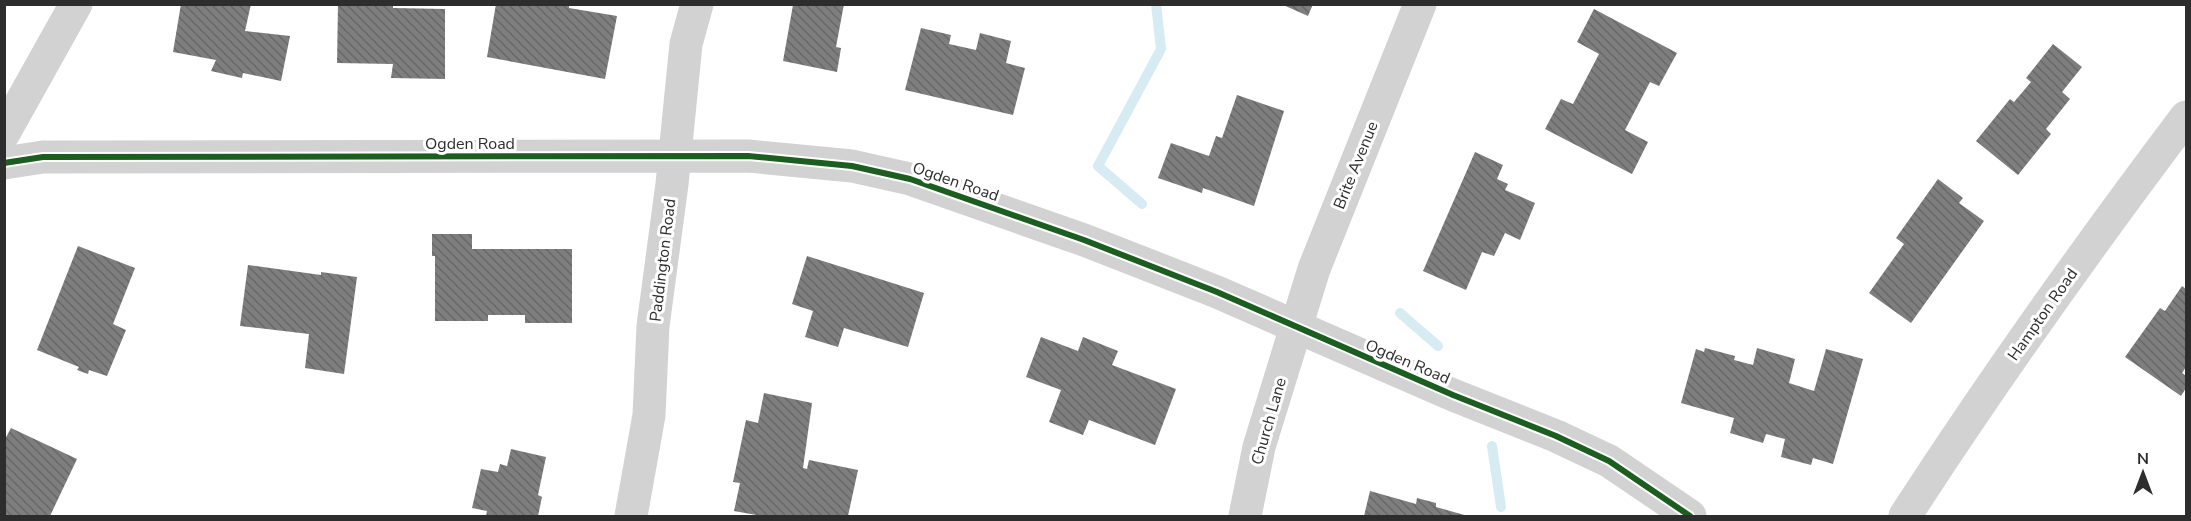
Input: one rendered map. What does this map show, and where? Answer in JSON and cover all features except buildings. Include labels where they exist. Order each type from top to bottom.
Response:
[{"type":"street","points":[[4,134],[76,4]]},
{"type":"street","name":"Paddington Road","points":[[631,516],[649,416],[653,326],[686,44],[697,4]]},
{"type":"street","name":"Brite Avenue","points":[[1296,327],[1314,269],[1420,4]]},
{"type":"street","name":"Hampton Road","points":[[1905,516],[1957,436],[2089,246],[2187,117]]},
{"type":"street","name":"Ogden Road","points":[[4,163],[43,157],[748,156],[852,166],[910,179],[1084,240],[1216,292],[1609,461],[1690,516]]},
{"type":"street","name":"Church Lane","points":[[1245,516],[1259,447],[1296,327]]},
{"type":"waterway","points":[[1142,204],[1098,166],[1161,49],[1156,4]]},
{"type":"waterway","points":[[1400,313],[1438,346]]},
{"type":"waterway","points":[[1492,446],[1501,507]]},
{"type":"cycle path","points":[[4,163],[43,157],[748,156],[852,166],[910,179],[1084,240],[1217,292],[1453,395],[1556,436],[1609,461],[1690,516]]}]
